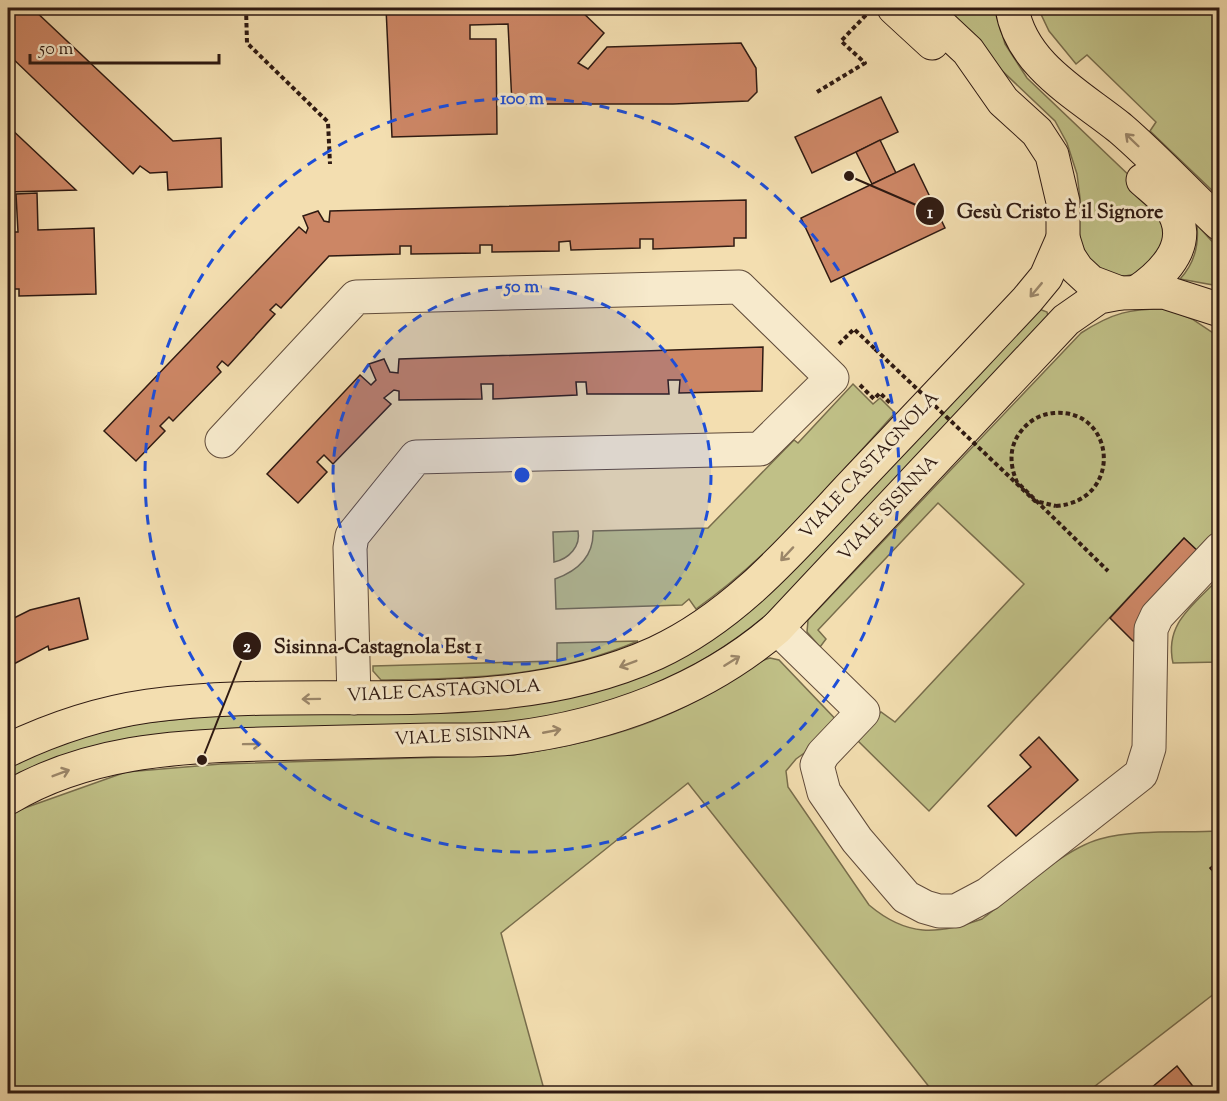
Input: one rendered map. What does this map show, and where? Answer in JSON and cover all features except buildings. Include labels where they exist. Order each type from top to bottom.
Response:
[{"type":"main road","points":[[894,8],[1037,132],[1052,155],[1063,202],[1063,238],[1069,257],[1077,269],[1091,282],[1129,292],[1159,277],[1175,253],[1178,241],[1177,219],[1169,204],[1105,144],[1062,85],[1024,43],[1012,8]]},
{"type":"main road","points":[[922,8],[968,51],[1003,101]]},
{"type":"main road","points":[[1062,85],[1120,129],[1220,225]]},
{"type":"main road","name":"VIALE CASTAGNOLA","points":[[8,750],[45,732],[116,712],[147,706],[199,701],[507,692],[542,688],[606,673],[659,651],[696,631],[760,582],[1027,300],[1046,277],[1063,238]]},
{"type":"main road","name":"VIALE SISINNA","points":[[8,798],[74,768],[164,749],[226,745],[511,738],[554,731],[627,712],[664,699],[733,661],[777,628],[1066,320],[1099,297],[1129,292],[1164,292],[1220,310]]},
{"type":"lane","points":[[222,441],[356,297],[739,287],[832,378],[760,449],[416,457],[352,536],[350,548],[354,698]]},
{"type":"lane","points":[[777,628],[863,712],[823,754],[817,765],[824,792],[857,840],[906,897],[925,907],[956,911],[988,894],[1141,774],[1149,748],[1151,629],[1157,616],[1220,549]]},
{"type":"path","points":[[246,8],[247,43],[328,123],[330,164]]},
{"type":"path","points":[[817,92],[865,63],[841,41],[873,8]]},
{"type":"path","points":[[835,348],[854,329],[1035,501],[1045,504],[1056,506],[1077,502],[1094,490],[1100,481],[1104,449],[1095,430],[1087,423],[1068,414],[1047,414],[1028,423],[1014,441],[1011,461],[1017,482],[1032,497],[1040,504],[1108,571]]},
{"type":"path","points":[[858,383],[874,399],[880,393],[911,423]]},
{"type":"green space","points":[[936,8],[995,8],[1005,44],[1027,78],[1157,202],[1164,213],[1163,251],[1136,274],[1113,276],[1089,261],[1078,235],[1080,198],[1077,174],[1067,143],[1055,121]]},
{"type":"green space","points":[[1038,8],[1219,8],[1219,197],[1150,131],[1156,122],[1087,55],[1076,64],[1049,31]]},
{"type":"green space","points":[[1197,225],[1219,249],[1219,286],[1180,279],[1189,267],[1194,254]]},
{"type":"green space","points":[[1039,309],[1047,312],[1048,316],[777,606],[727,645],[653,686],[614,702],[553,717],[8,782],[8,765],[72,739],[141,723],[642,673]]},
{"type":"green space","points":[[1168,309],[1192,319],[1219,337],[1219,538],[1202,555],[1184,538],[929,811],[854,737],[881,712],[895,722],[1024,584],[938,503],[818,630],[826,639],[820,647],[807,632],[808,620],[1081,333],[1122,313]]},
{"type":"green space","points":[[853,384],[873,404],[880,398],[895,413],[801,517],[724,588],[696,609],[689,599],[682,605],[556,609],[555,579],[570,572],[583,561],[591,548],[593,531],[708,528],[794,440],[798,443]]},
{"type":"green space","points":[[578,531],[578,542],[573,551],[554,562],[553,532]]},
{"type":"green space","points":[[1219,578],[1219,662],[1173,663],[1171,649],[1177,626],[1191,606]]},
{"type":"green space","points":[[638,641],[574,662],[511,674],[381,680],[373,671],[373,666],[557,661],[557,643]]},
{"type":"green space","points":[[770,658],[779,660],[842,726],[796,759],[786,771],[788,787],[869,905],[896,923],[910,928],[936,930],[951,928],[982,919],[1055,862],[1086,844],[1114,836],[1144,833],[1219,831],[1219,860],[1210,868],[1219,879],[1219,990],[1086,1093],[934,1093],[688,783],[501,933],[545,1093],[8,1094],[8,818],[19,810],[126,772],[221,764],[513,755],[573,744],[612,735],[669,714]]},
{"type":"place","name":"Gesù Cristo È il Signore","points":[[849,176]]},
{"type":"place","name":"Sisinna-Castagnola Est 1","points":[[202,760]]}]
